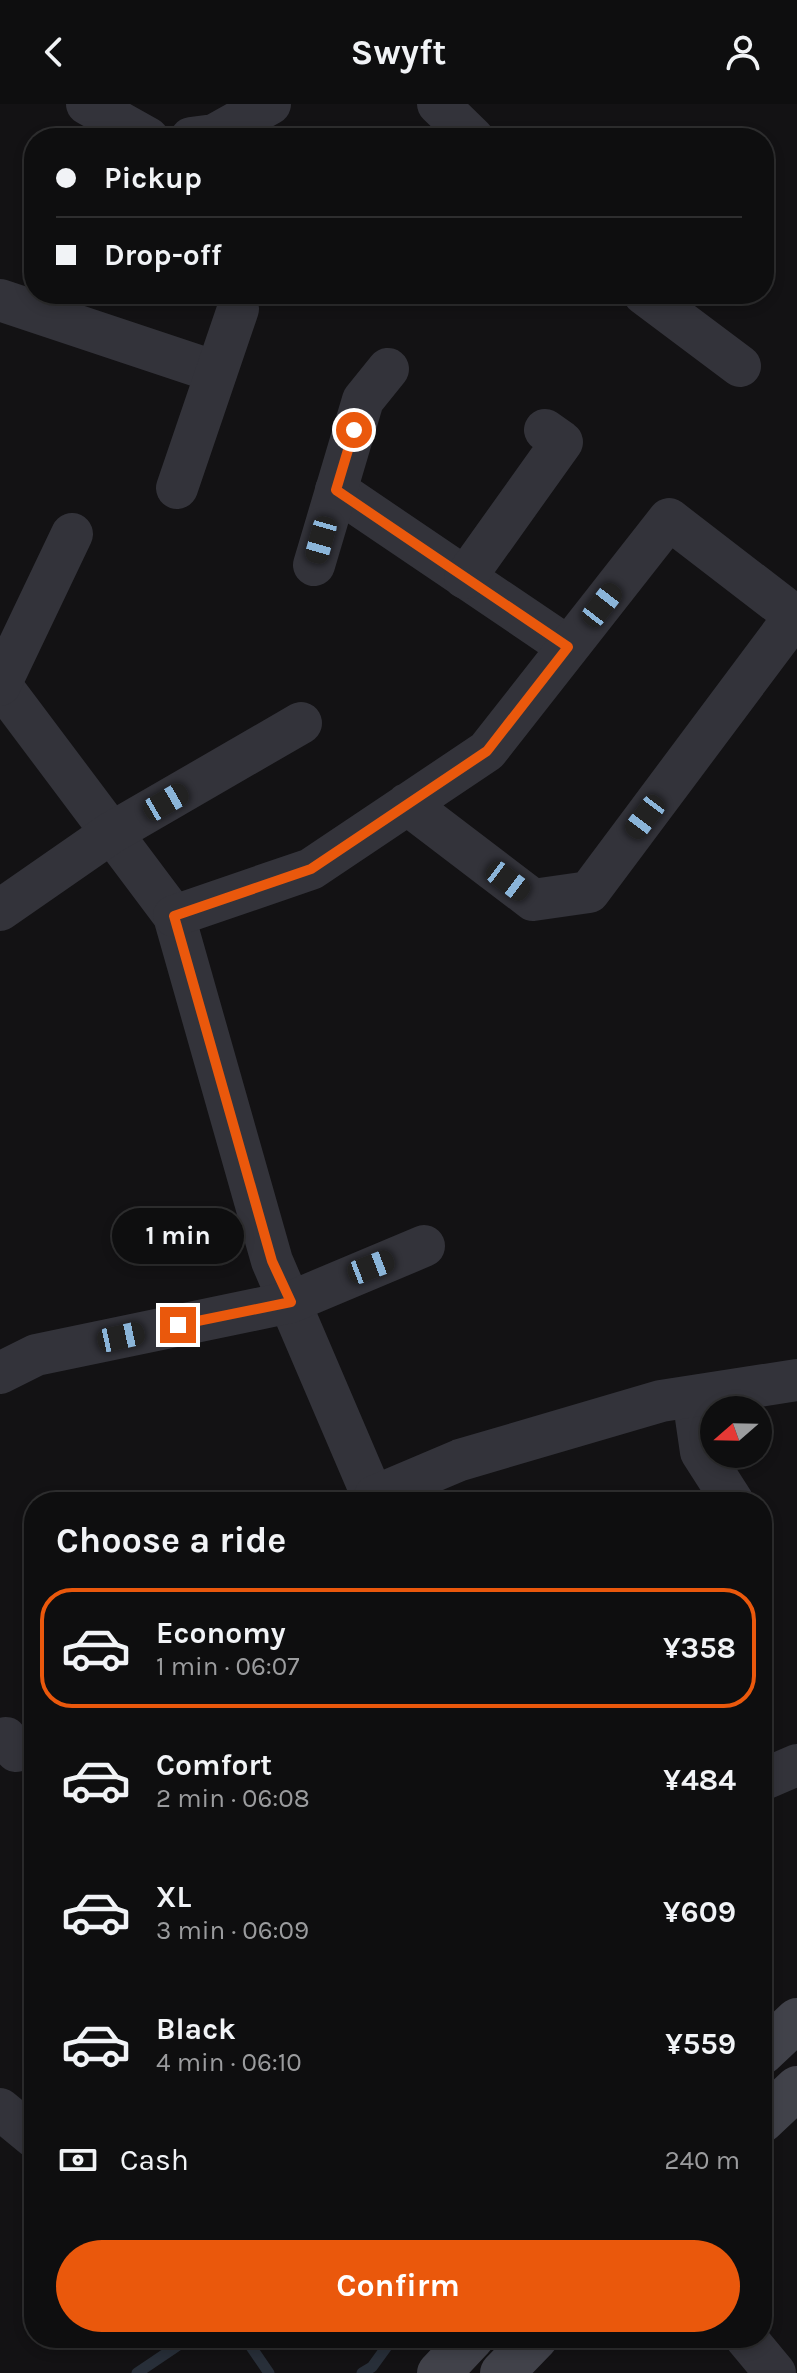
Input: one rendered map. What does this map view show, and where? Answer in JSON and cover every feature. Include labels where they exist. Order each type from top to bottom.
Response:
[{"type":"street","points":[[87,104],[130,128]]},
{"type":"street","points":[[224,128],[270,104]]},
{"type":"street","points":[[438,104],[463,128]]},
{"type":"street","points":[[0,300],[216,372]]},
{"type":"street","points":[[657,304],[740,366]]},
{"type":"street","points":[[177,488],[238,309]]},
{"type":"street","points":[[314,565],[363,400],[388,369]]},
{"type":"street","points":[[465,578],[562,442],[545,430]]},
{"type":"street","points":[[336,490],[568,647]]},
{"type":"street","points":[[174,916],[311,869],[407,804],[487,751],[669,519],[795,616],[589,892],[533,900],[407,804]]},
{"type":"street","points":[[72,534],[0,685],[174,916],[272,1261],[372,1492]]},
{"type":"street","points":[[0,910],[111,833],[301,723]]},
{"type":"street","points":[[0,1373],[36,1355],[291,1302],[424,1246]]},
{"type":"street","points":[[390,1492],[460,1460],[661,1401],[797,1380]]},
{"type":"street","points":[[693,1397],[701,1452],[727,1492]]},
{"type":"street","points":[[772,1776],[797,1765]]},
{"type":"street","points":[[772,2044],[797,2020]]},
{"type":"street","points":[[772,2112],[797,2088]]},
{"type":"street","points":[[0,2109],[24,2129]]},
{"type":"street","points":[[439,2373],[463,2348]]},
{"type":"street","points":[[502,2373],[526,2348]]},
{"type":"street","points":[[754,2348],[775,2373]]},
{"type":"waterway","points":[[137,2373],[174,2348]]},
{"type":"waterway","points":[[252,2348],[269,2373]]},
{"type":"waterway","points":[[362,2373],[372,2367],[386,2348]]},
{"type":"route","points":[[178,1325],[291,1302],[272,1261],[174,916],[311,869],[487,751],[568,647],[336,490],[354,430]]}]
